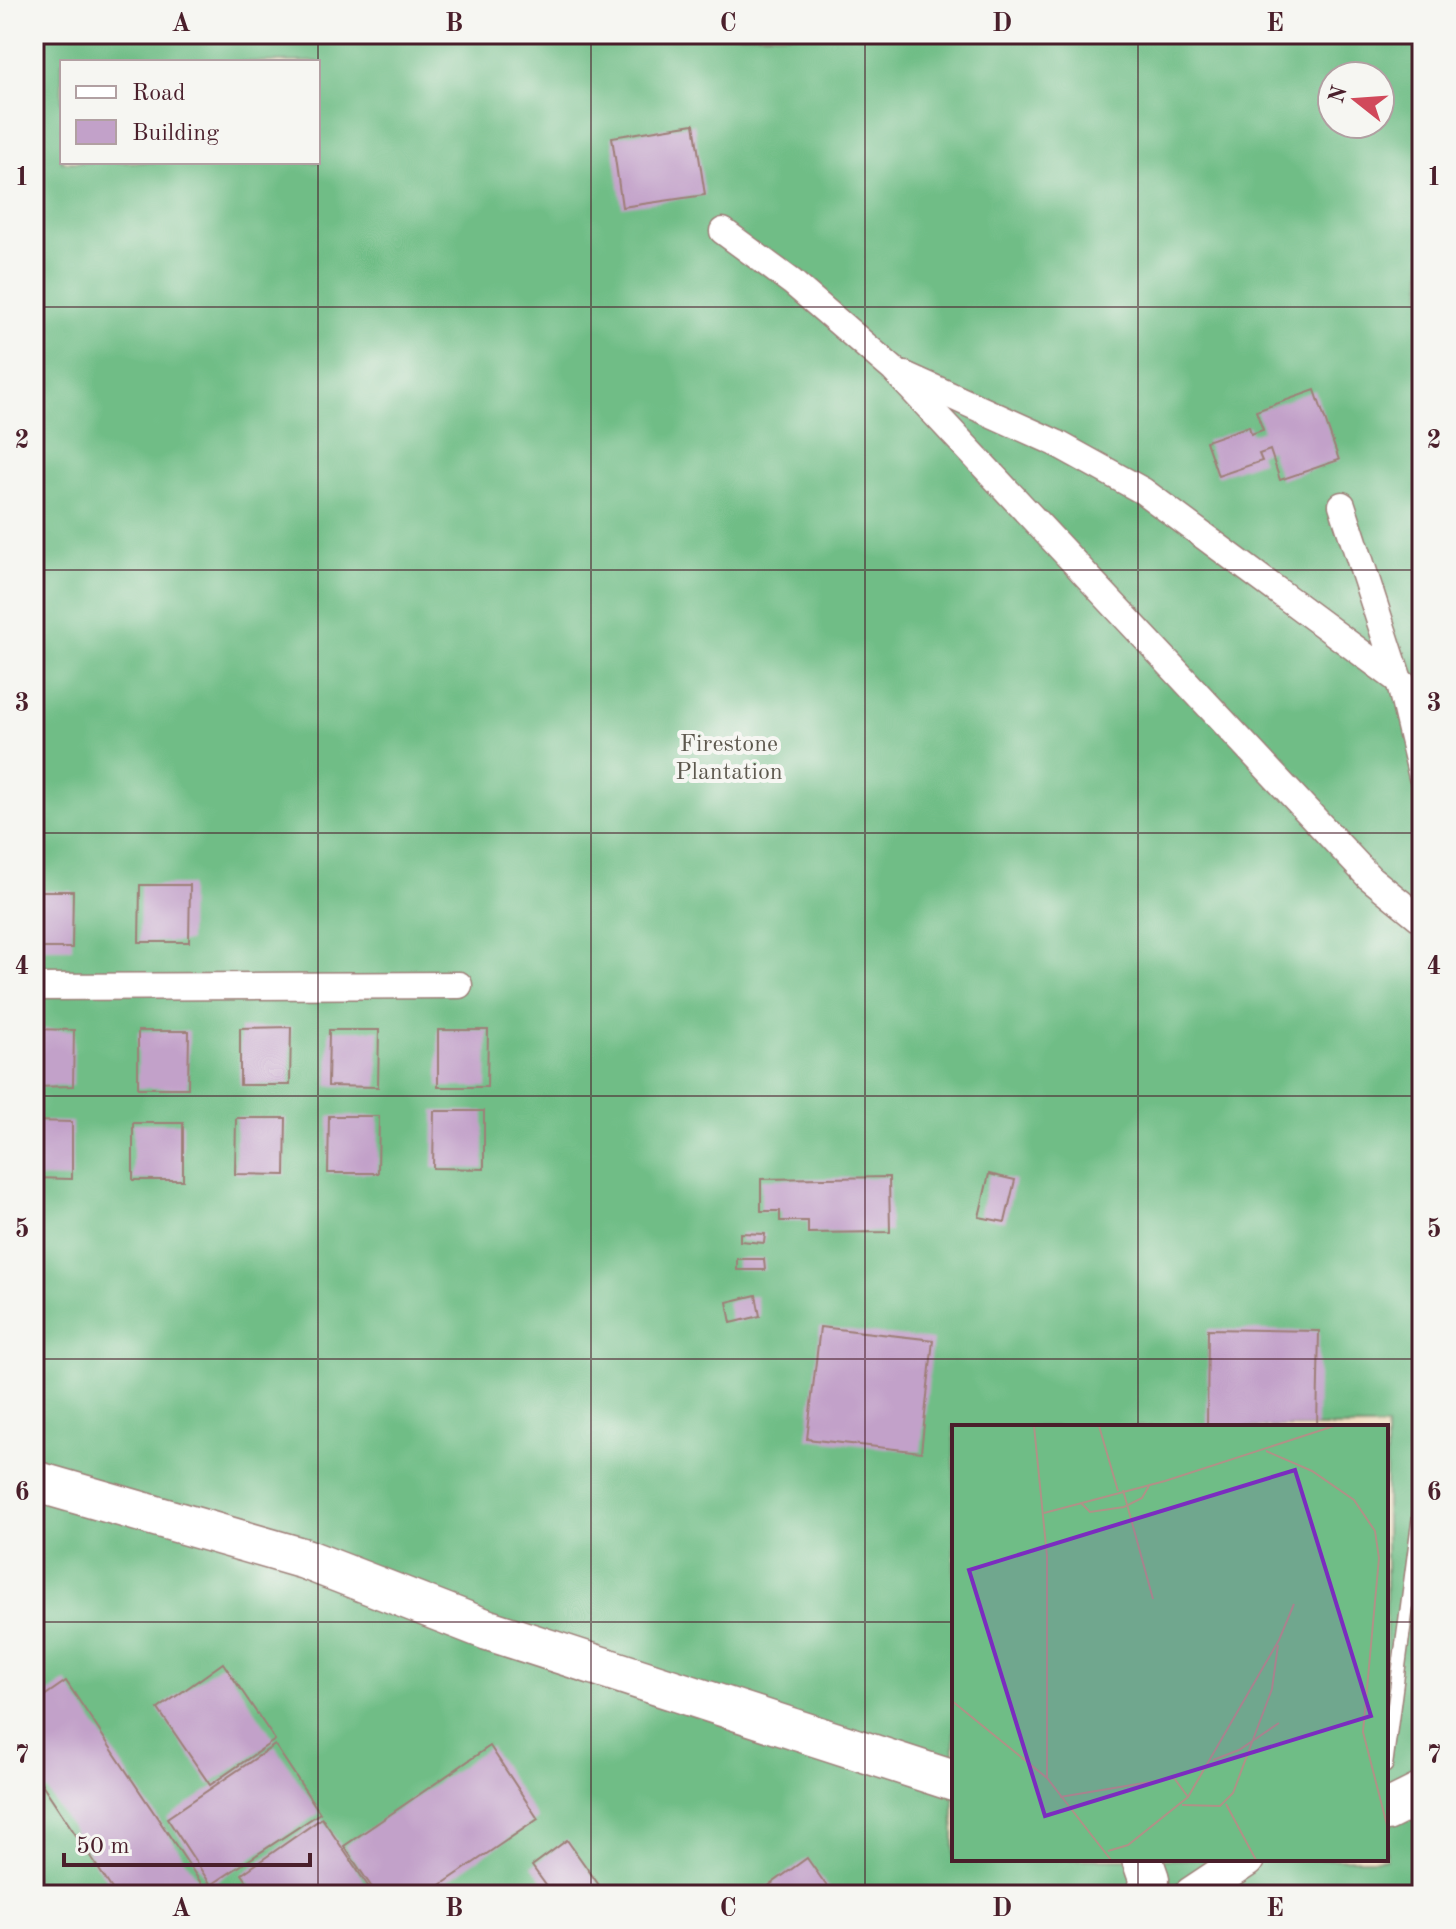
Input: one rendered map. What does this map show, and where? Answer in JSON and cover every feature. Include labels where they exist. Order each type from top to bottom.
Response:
[{"type":"main road","points":[[34,1481],[305,1559],[488,1630],[952,1780]]},
{"type":"main road","points":[[1388,1810],[1422,1793]]},
{"type":"main road","points":[[1143,1861],[1149,1879],[1147,1895]]},
{"type":"main road","points":[[1192,1895],[1243,1861]]},
{"type":"street","points":[[723,231],[792,282],[894,370],[1369,877],[1422,920]]},
{"type":"street","points":[[894,370],[1056,443],[1143,491],[1422,698]]},
{"type":"street","points":[[1342,505],[1399,680],[1422,777]]},
{"type":"street","points":[[34,987],[459,985]]},
{"type":"lane","points":[[1388,1751],[1422,1492]]},
{"type":"green space","name":"Firestone Plantation","points":[[34,34],[1422,34],[1422,1895],[34,1895]]},
{"type":"building","points":[[694,124],[705,195],[622,207],[612,137]]},
{"type":"building","points":[[1315,390],[1339,460],[1280,480],[1270,450],[1259,454],[1262,461],[1218,476],[1206,441],[1249,426],[1251,434],[1263,430],[1256,411]]},
{"type":"building","points":[[140,885],[190,885],[189,942],[139,942]]},
{"type":"building","points":[[34,891],[73,891],[72,948],[34,948]]},
{"type":"building","points":[[291,1027],[290,1085],[240,1085],[240,1028]]},
{"type":"building","points":[[34,1029],[74,1030],[73,1086],[34,1087]]},
{"type":"building","points":[[329,1030],[379,1030],[378,1087],[328,1086]]},
{"type":"building","points":[[438,1030],[488,1030],[487,1087],[438,1087]]},
{"type":"building","points":[[138,1031],[189,1031],[188,1088],[138,1088]]},
{"type":"building","points":[[434,1111],[484,1111],[484,1169],[433,1168]]},
{"type":"building","points":[[329,1116],[379,1116],[378,1173],[328,1173]]},
{"type":"building","points":[[236,1118],[286,1118],[285,1175],[235,1174]]},
{"type":"building","points":[[34,1121],[72,1122],[72,1179],[34,1178]]},
{"type":"building","points":[[133,1123],[183,1123],[183,1180],[133,1180]]},
{"type":"building","points":[[989,1174],[1015,1180],[1005,1222],[979,1217]]},
{"type":"building","points":[[889,1177],[890,1232],[808,1233],[808,1221],[780,1221],[780,1211],[761,1211],[761,1179]]},
{"type":"building","points":[[740,1233],[765,1234],[764,1243],[740,1241]]},
{"type":"building","points":[[737,1259],[764,1259],[765,1270],[737,1270]]},
{"type":"building","points":[[756,1295],[760,1316],[731,1323],[727,1302]]},
{"type":"building","points":[[820,1327],[933,1340],[921,1452],[807,1439]]},
{"type":"building","points":[[1208,1329],[1319,1331],[1317,1425],[1207,1425]]},
{"type":"building","points":[[223,1663],[275,1740],[210,1785],[158,1709]]},
{"type":"building","points":[[66,1681],[209,1895],[116,1895],[34,1772],[34,1703]]},
{"type":"building","points":[[275,1745],[320,1813],[211,1885],[167,1818]]},
{"type":"building","points":[[490,1746],[538,1819],[426,1895],[377,1895],[344,1846]]},
{"type":"building","points":[[322,1818],[374,1895],[256,1895],[242,1874]]},
{"type":"building","points":[[567,1840],[606,1895],[553,1895],[532,1866]]},
{"type":"building","points":[[807,1858],[833,1895],[756,1895]]}]
